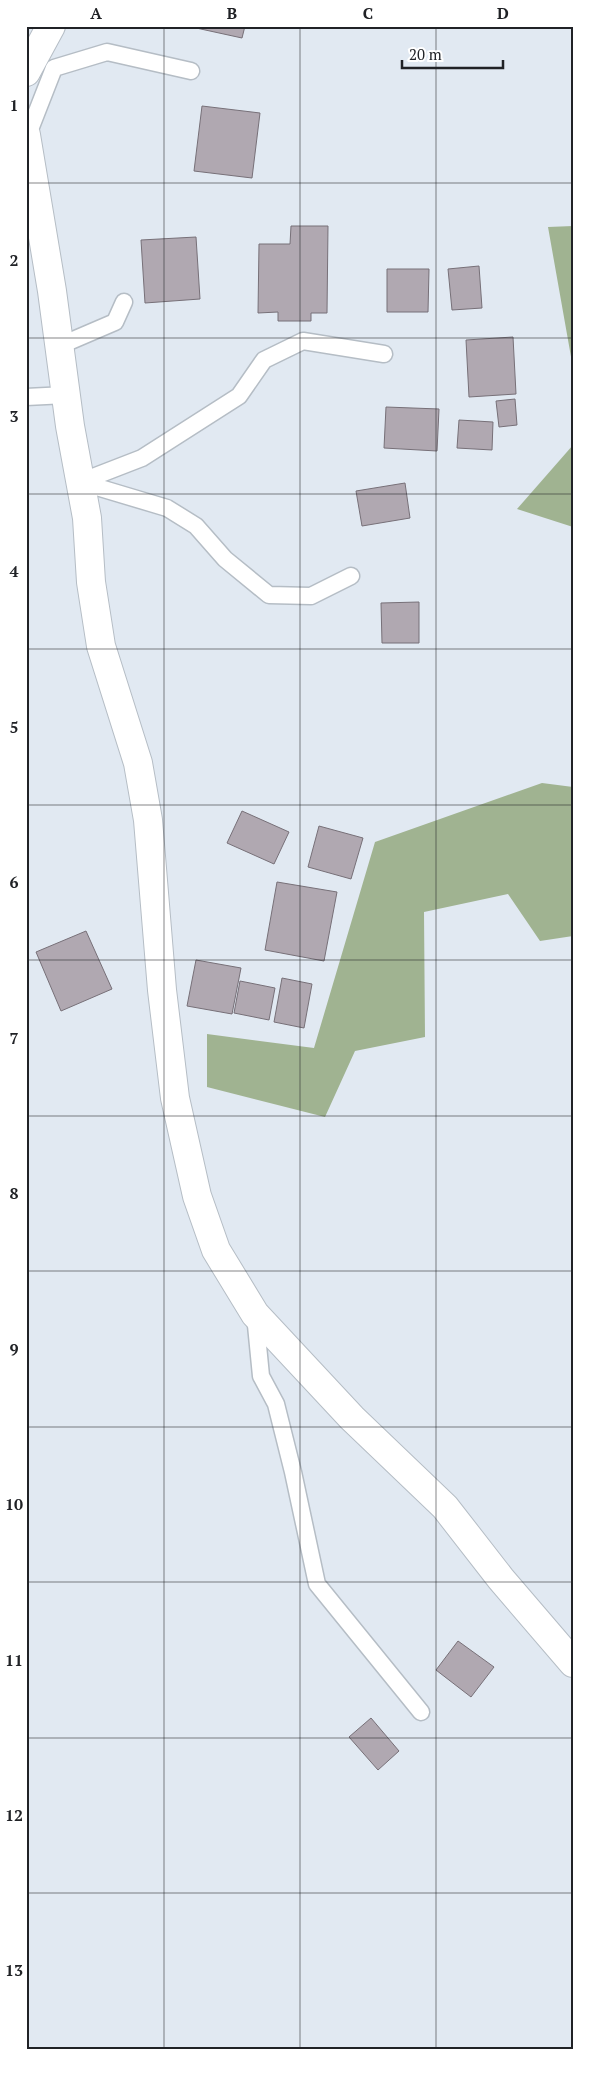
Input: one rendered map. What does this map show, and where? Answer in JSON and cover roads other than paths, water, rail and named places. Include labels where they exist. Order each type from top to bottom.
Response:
[{"type":"street","points":[[26,72],[51,26]]},
{"type":"street","points":[[26,136],[87,518],[91,582],[101,646],[138,763],[148,820],[162,990],[175,1098],[197,1196],[216,1250],[255,1314],[352,1418],[445,1507],[501,1579],[573,1663]]},
{"type":"lane","points":[[26,136],[54,68],[107,52],[191,71]]},
{"type":"lane","points":[[59,346],[115,322],[124,302]]},
{"type":"lane","points":[[80,482],[142,458],[239,396],[264,360],[303,341],[384,354]]},
{"type":"lane","points":[[26,397],[66,395]]},
{"type":"lane","points":[[80,482],[167,508],[196,526],[225,559],[269,595],[311,596],[350,576]]},
{"type":"lane","points":[[255,1314],[261,1376],[276,1404],[317,1584],[422,1712]]}]
